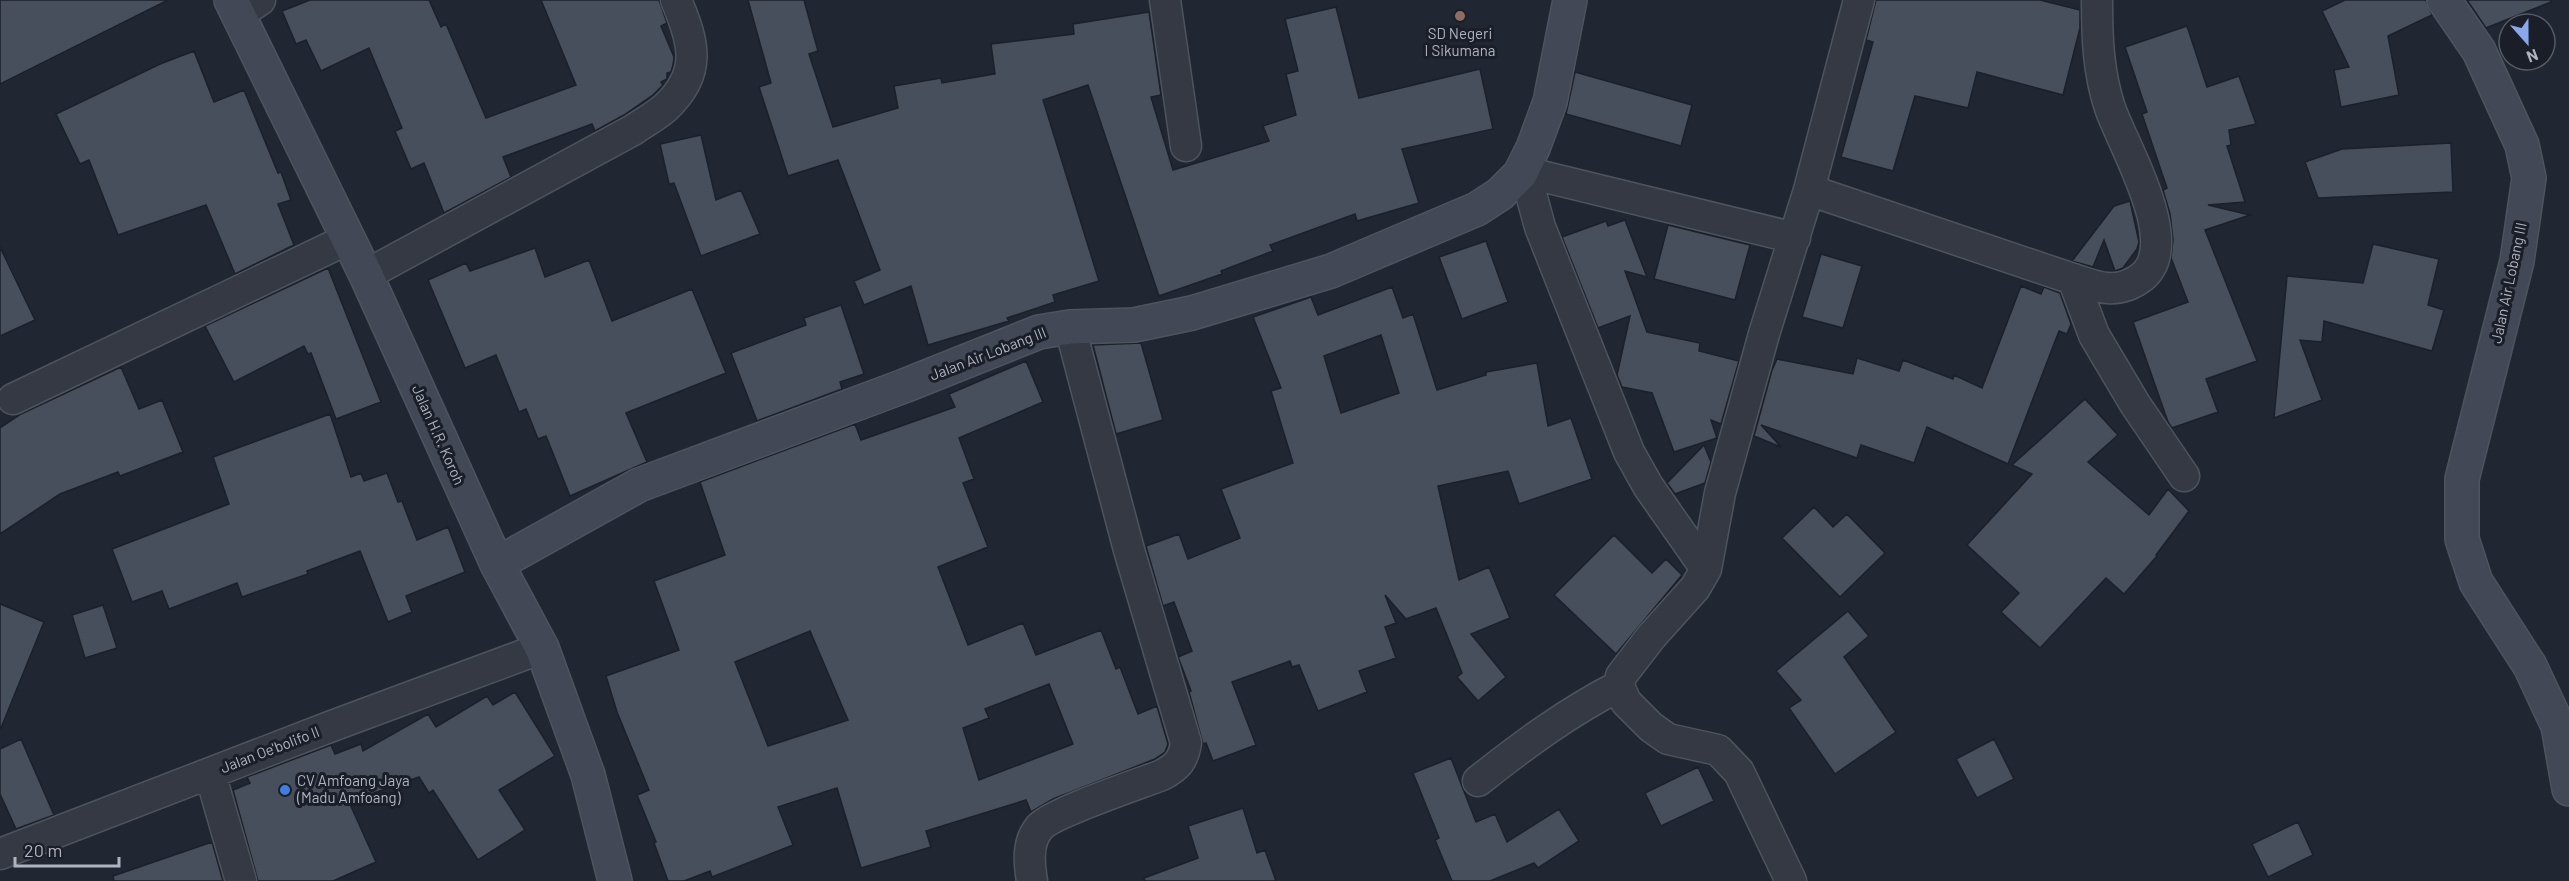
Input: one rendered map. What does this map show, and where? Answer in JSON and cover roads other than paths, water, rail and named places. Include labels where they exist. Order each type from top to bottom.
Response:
[{"type":"street","points":[[366,275],[633,129],[665,108],[682,86],[692,65],[691,38],[676,0]]},
{"type":"street","points":[[1165,0],[1186,146]]},
{"type":"street","name":"Jalan Air Lobang III","points":[[497,564],[639,485],[904,386],[1039,332],[1070,327],[1134,325],[1192,314],[1330,271],[1477,208],[1500,194],[1522,173],[1550,102],[1570,0]]},
{"type":"street","points":[[1791,881],[1739,772],[1727,758],[1718,750],[1668,739],[1651,727],[1626,702],[1619,686],[1620,676],[1695,588],[1706,569],[1723,482],[1764,334],[1809,190],[1859,0]]},
{"type":"street","points":[[1809,190],[2073,279],[2109,288],[2132,284],[2150,270],[2157,247],[2151,213],[2136,164],[2111,110],[2101,76],[2097,41],[2097,0]]},
{"type":"street","name":"Jalan Air Lobang III","points":[[2444,0],[2479,51],[2522,145],[2529,178],[2517,261],[2462,479],[2462,539],[2476,582],[2530,666],[2558,726],[2569,789]]},
{"type":"street","name":"Jalan H.R. Koroh","points":[[243,5],[497,564],[542,648],[588,775],[615,881]]},
{"type":"street","points":[[1522,173],[1795,238]]},
{"type":"street","points":[[1522,173],[1540,227],[1629,452],[1648,486],[1706,569]]},
{"type":"street","points":[[13,399],[348,239]]},
{"type":"street","points":[[2073,279],[2094,335],[2135,404],[2184,476]]},
{"type":"street","points":[[1032,881],[1028,857],[1039,827],[1057,816],[1162,775],[1176,767],[1184,756],[1186,743],[1129,550],[1070,327]]},
{"type":"street","name":"Jalan Oe'bolifo II","points":[[0,854],[542,648]]},
{"type":"street","points":[[1478,781],[1521,747],[1596,698],[1619,686]]},
{"type":"street","points":[[210,773],[241,881]]},
{"type":"place","name":"SD Negeri I Sikumana","points":[[1460,16]]},
{"type":"place","name":"CV Amfoang Jaya (Madu Amfoang)","points":[[285,790]]}]
